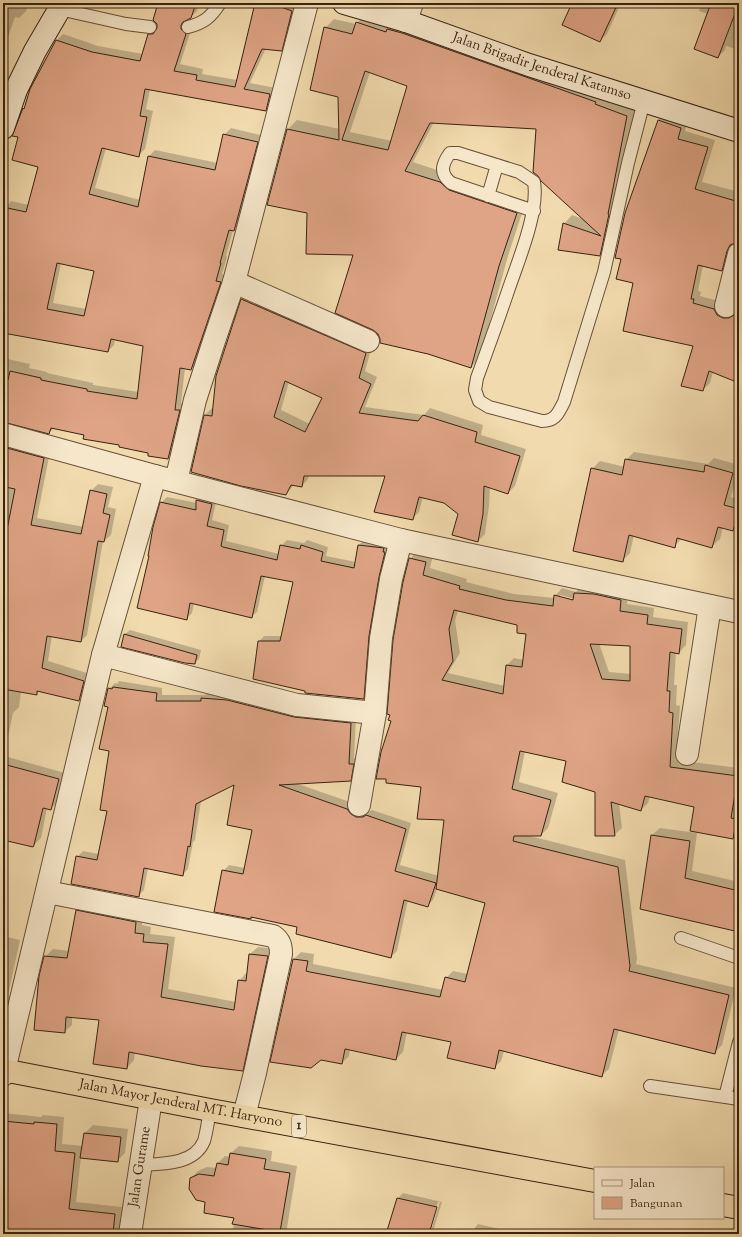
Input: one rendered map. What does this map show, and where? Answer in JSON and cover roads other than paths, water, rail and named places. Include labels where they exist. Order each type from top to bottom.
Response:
[{"type":"highway","name":"Jalan Mayor Jenderal MT. Haryono","points":[[3,1071],[594,1181]]},
{"type":"highway","points":[[724,1205],[739,1208]]},
{"type":"street","points":[[176,481],[195,400],[234,282],[307,3]]},
{"type":"street","name":"Jalan Brigadir Jenderal Katamso","points":[[344,3],[409,12],[529,65],[739,131]]},
{"type":"street","points":[[3,128],[16,90],[35,51],[61,6]]},
{"type":"street","points":[[726,306],[739,254]]},
{"type":"street","points":[[234,282],[368,341]]},
{"type":"street","points":[[3,434],[155,476],[401,540],[739,612]]},
{"type":"street","points":[[3,1071],[47,892],[102,655],[155,476]]},
{"type":"street","points":[[359,805],[375,713],[381,638],[391,579],[401,540]]},
{"type":"street","points":[[687,754],[710,606]]},
{"type":"street","points":[[102,655],[297,705],[375,713]]},
{"type":"street","points":[[47,892],[273,936],[278,939],[281,946],[281,954],[244,1116]]},
{"type":"street","name":"Jalan Gurame","points":[[130,1234],[151,1099]]},
{"type":"lane","points":[[188,28],[200,24],[210,17],[220,3]]},
{"type":"lane","points":[[61,6],[126,24],[150,27]]},
{"type":"lane","points":[[534,211],[450,183],[445,179],[443,172],[444,161],[450,153],[458,153],[519,172],[534,182],[536,192],[534,211],[518,264],[477,378],[475,390],[479,401],[489,407],[542,421],[550,421],[558,414],[564,402],[602,279],[628,162],[644,101]]},
{"type":"lane","points":[[488,196],[497,165]]},
{"type":"lane","points":[[681,938],[739,958]]},
{"type":"lane","points":[[725,1097],[739,1042]]},
{"type":"lane","points":[[650,1086],[739,1099]]},
{"type":"lane","points":[[140,1165],[166,1164],[182,1160],[197,1152],[204,1141],[210,1110]]}]
